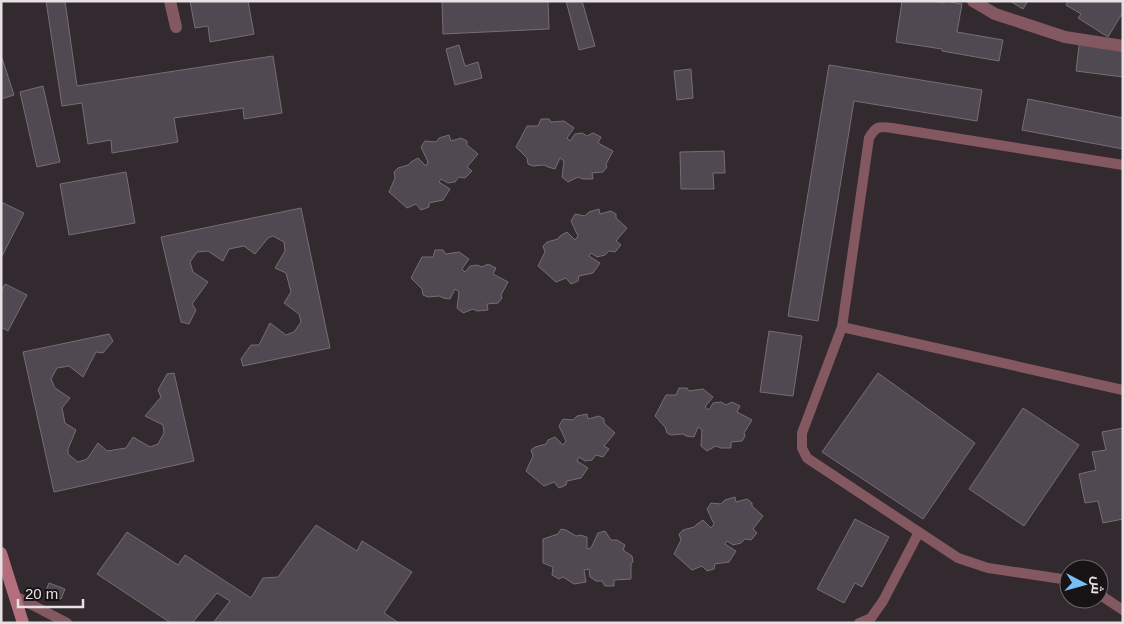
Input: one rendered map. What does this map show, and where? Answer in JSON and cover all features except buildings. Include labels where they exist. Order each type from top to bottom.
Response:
[{"type":"main road","points":[[1,553],[23,623]]},
{"type":"street","points":[[170,1],[176,27]]},
{"type":"street","points":[[973,1],[994,14],[1065,37],[1123,46]]},
{"type":"lane","points":[[1059,579],[988,568],[958,558],[807,458],[802,448],[802,433],[842,327],[870,138],[874,130],[881,126],[1123,166]]},
{"type":"lane","points":[[842,327],[1123,390]]},
{"type":"lane","points":[[858,623],[870,618],[883,601],[919,532]]},
{"type":"lane","points":[[14,596],[67,623]]},
{"type":"lane","points":[[1109,601],[1123,610]]}]
